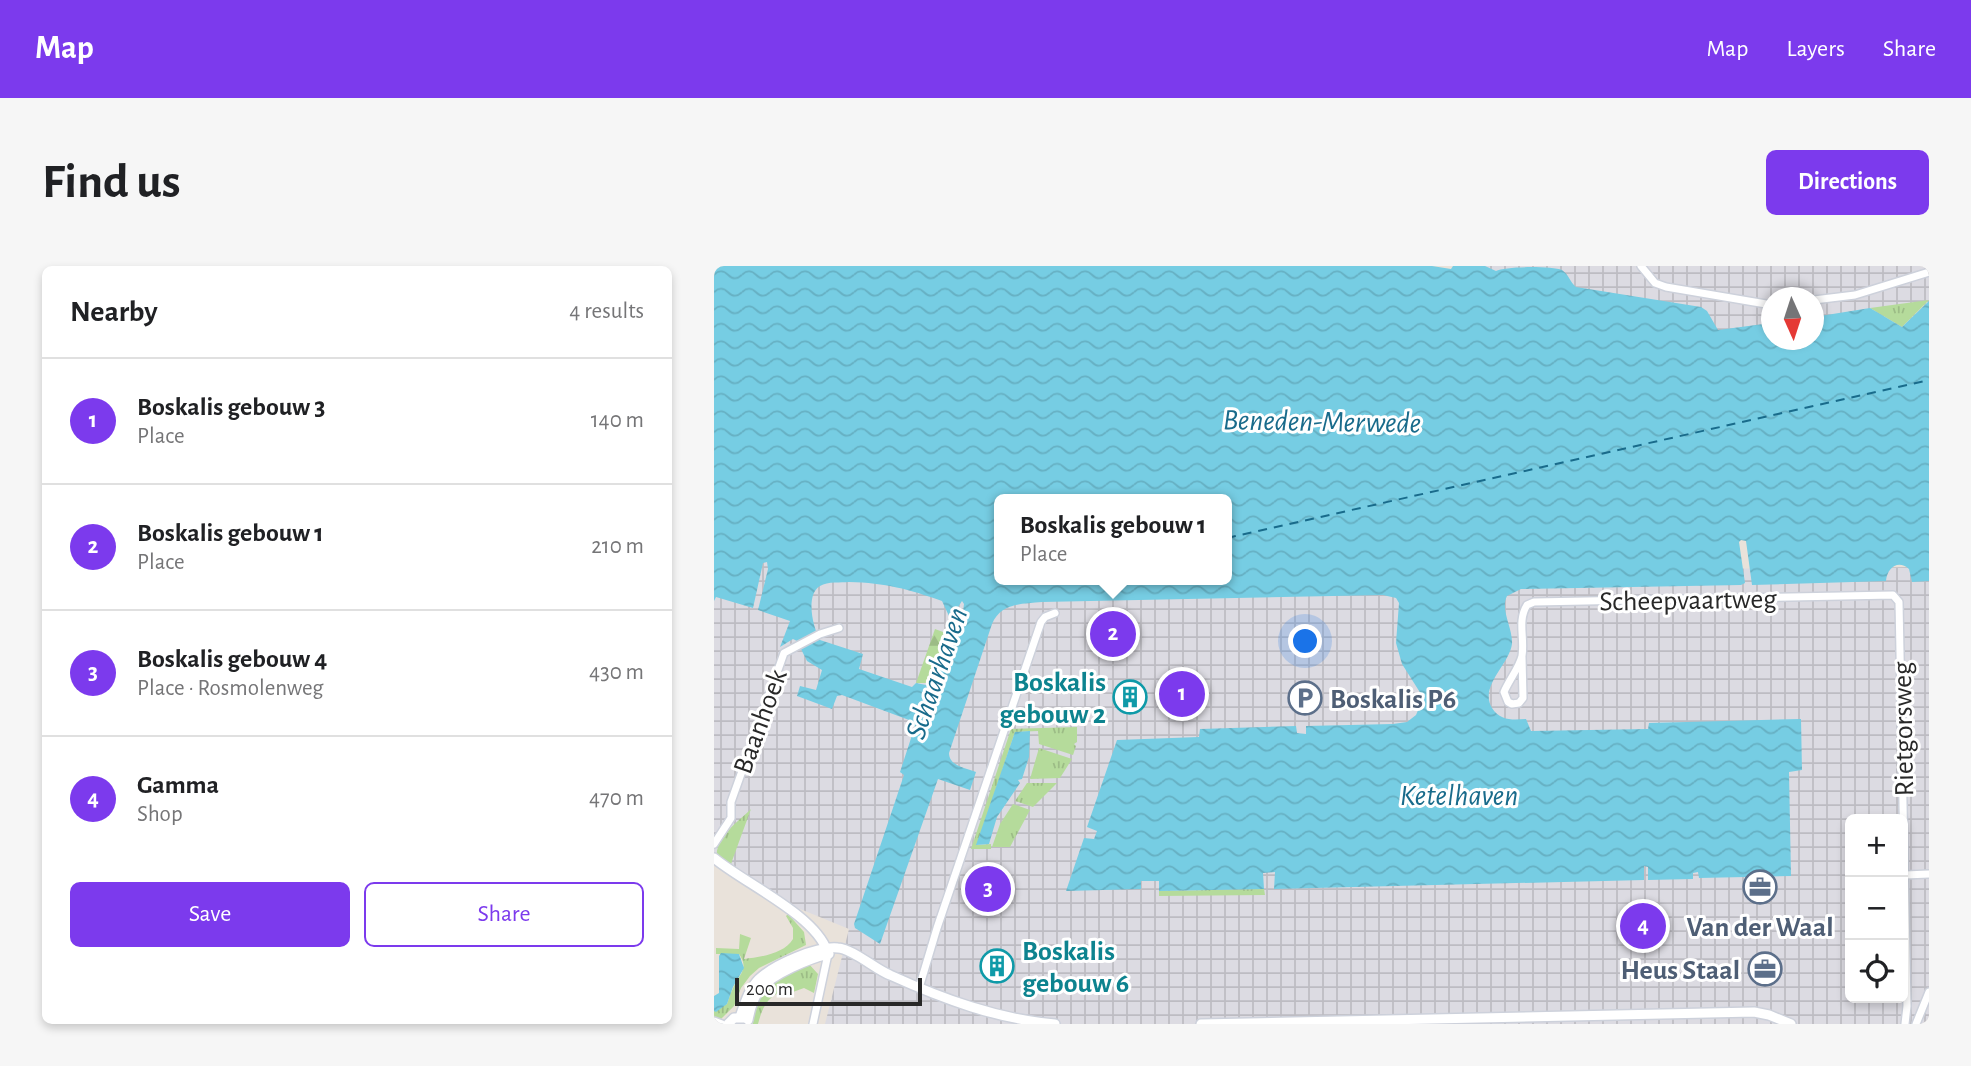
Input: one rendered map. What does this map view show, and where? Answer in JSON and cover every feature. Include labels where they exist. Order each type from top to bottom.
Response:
[{"type":"street","points":[[1641,266],[1655,284],[1761,302]]},
{"type":"street","points":[[1824,299],[1855,295],[1929,272]]},
{"type":"street","name":"Scheepvaartweg","points":[[1522,657],[1504,692],[1511,704],[1520,704],[1523,698],[1522,657],[1521,617],[1527,605],[1534,602],[1893,595],[1899,603]]},
{"type":"street","name":"Rietgorsweg","points":[[1899,603],[1904,814]]},
{"type":"street","points":[[919,988],[1041,622],[1055,613]]},
{"type":"street","name":"Baanhoek","points":[[714,844],[731,818],[730,802],[784,653],[820,634],[839,628]]},
{"type":"street","points":[[714,858],[799,917],[822,940],[827,951],[813,1024]]},
{"type":"street","points":[[1908,875],[1929,874]]},
{"type":"street","name":"Rietgorsweg","points":[[1905,877],[1905,1024]]},
{"type":"street","points":[[728,1024],[734,1018],[747,1020],[749,993],[760,978],[807,954],[827,951],[855,956],[919,988],[997,1015],[1055,1024]]},
{"type":"street","points":[[1916,1024],[1929,992]]},
{"type":"street","points":[[1200,1024],[1548,1020],[1754,1012],[1791,1024]]},
{"type":"street","points":[[714,1021],[722,1024]]},
{"type":"shaded area","points":[[1464,266],[1929,266],[1929,322],[1824,328],[1824,287],[1761,287],[1761,333],[1715,335]]},
{"type":"shaded area","points":[[714,528],[1044,597],[1547,570],[1929,567],[1929,1024],[825,1024],[849,929],[783,902],[714,855]]},
{"type":"green space","points":[[1929,300],[1902,327],[1870,308]]},
{"type":"green space","points":[[935,629],[954,636],[939,676],[932,683],[916,683]]},
{"type":"green space","points":[[1077,727],[1077,742],[1074,744],[1076,746],[1073,755],[1039,744],[1038,731],[1015,732],[977,845],[991,844],[991,849],[971,849],[1011,729]]},
{"type":"green space","points":[[1039,748],[1072,759],[1060,778],[1030,779]]},
{"type":"green space","points":[[1027,783],[1057,783],[1033,807],[1015,801]]},
{"type":"green space","points":[[1013,804],[1030,810],[1010,847],[992,847],[1000,824]]},
{"type":"green space","points":[[751,809],[730,869],[717,858],[717,851],[729,830]]},
{"type":"green space","points":[[1264,889],[1265,895],[1159,896],[1159,891]]},
{"type":"green space","points":[[788,914],[804,932],[806,945],[759,968],[741,988],[734,1006],[720,1020],[714,1018],[714,1011],[727,1004],[743,967],[739,954],[716,954],[716,948],[739,949],[740,934],[751,938],[744,959],[778,951],[793,939],[793,928],[786,916]]},
{"type":"green space","points":[[808,963],[818,974],[814,993],[804,988],[787,991],[786,995],[781,992],[776,994],[765,1005],[758,1024],[753,1024],[752,1013],[761,994],[779,979]]},
{"type":"water","points":[[714,266],[1432,266],[1451,269],[1453,266],[1485,266],[1496,271],[1518,267],[1549,268],[1562,270],[1576,287],[1701,307],[1707,311],[1718,330],[1761,324],[1761,350],[1824,350],[1824,315],[1870,308],[1902,327],[1929,301],[1929,581],[1912,582],[1909,569],[1897,565],[1891,569],[1886,581],[1752,585],[1746,541],[1741,540],[1739,542],[1745,583],[1741,585],[1521,589],[1507,596],[1505,601],[1512,644],[1492,684],[1489,700],[1495,712],[1503,717],[1526,719],[1531,731],[1648,729],[1649,723],[1801,719],[1802,770],[1789,772],[1791,876],[1699,878],[1698,872],[1693,873],[1693,879],[1648,880],[1648,867],[1644,866],[1644,880],[1274,889],[1275,872],[1263,873],[1264,889],[1159,891],[1159,881],[1141,881],[1141,889],[1066,891],[1084,838],[1094,839],[1097,831],[1087,827],[1117,740],[1199,737],[1200,729],[1296,726],[1297,733],[1306,734],[1306,726],[1407,722],[1416,715],[1421,694],[1402,664],[1396,643],[1399,603],[1396,598],[1383,595],[1042,602],[1006,608],[992,624],[949,753],[955,764],[976,772],[970,790],[938,779],[880,944],[855,928],[854,924],[904,775],[900,772],[915,726],[909,720],[842,695],[837,696],[832,709],[797,696],[800,686],[816,690],[822,670],[807,661],[797,641],[793,639],[780,647],[790,621],[758,610],[768,569],[767,562],[763,563],[753,608],[716,597],[714,601]],"holes":[[[849,582],[886,585],[942,601],[949,616],[953,615],[962,601],[964,604],[936,680],[926,685],[916,683],[912,687],[859,669],[863,654],[820,640],[815,628],[812,604],[815,590],[820,586]]]},
{"type":"water","points":[[1030,731],[1029,757],[1022,779],[1018,780],[1020,783],[997,817],[989,844],[976,845],[1015,732]]},
{"type":"water","points":[[721,953],[739,954],[744,968],[727,1004],[716,1012],[714,996],[719,993]]},
{"type":"ferry route","points":[[1232,537],[1929,380]]},
{"type":"place","name":"Boskalis gebouw 1","points":[[1113,634]]},
{"type":"place","name":"Boskalis gebouw 3","points":[[1182,694]]},
{"type":"place","name":"Boskalis gebouw 2","points":[[1130,697]]},
{"type":"place","name":"Boskalis P6","points":[[1305,698]]},
{"type":"place","name":"Van der Waal","points":[[1760,887]]},
{"type":"place","name":"Boskalis gebouw 4","points":[[988,889]]},
{"type":"place","name":"Gamma","points":[[1643,926]]},
{"type":"place","name":"Boskalis gebouw 6","points":[[997,966]]},
{"type":"place","name":"Heus Staal","points":[[1765,969]]},
{"type":"water label","name":"Beneden-Merwede","points":[[1322,421]]},
{"type":"water label","name":"Schaarhaven","points":[[936,673]]},
{"type":"water label","name":"Ketelhaven","points":[[1459,795]]}]
